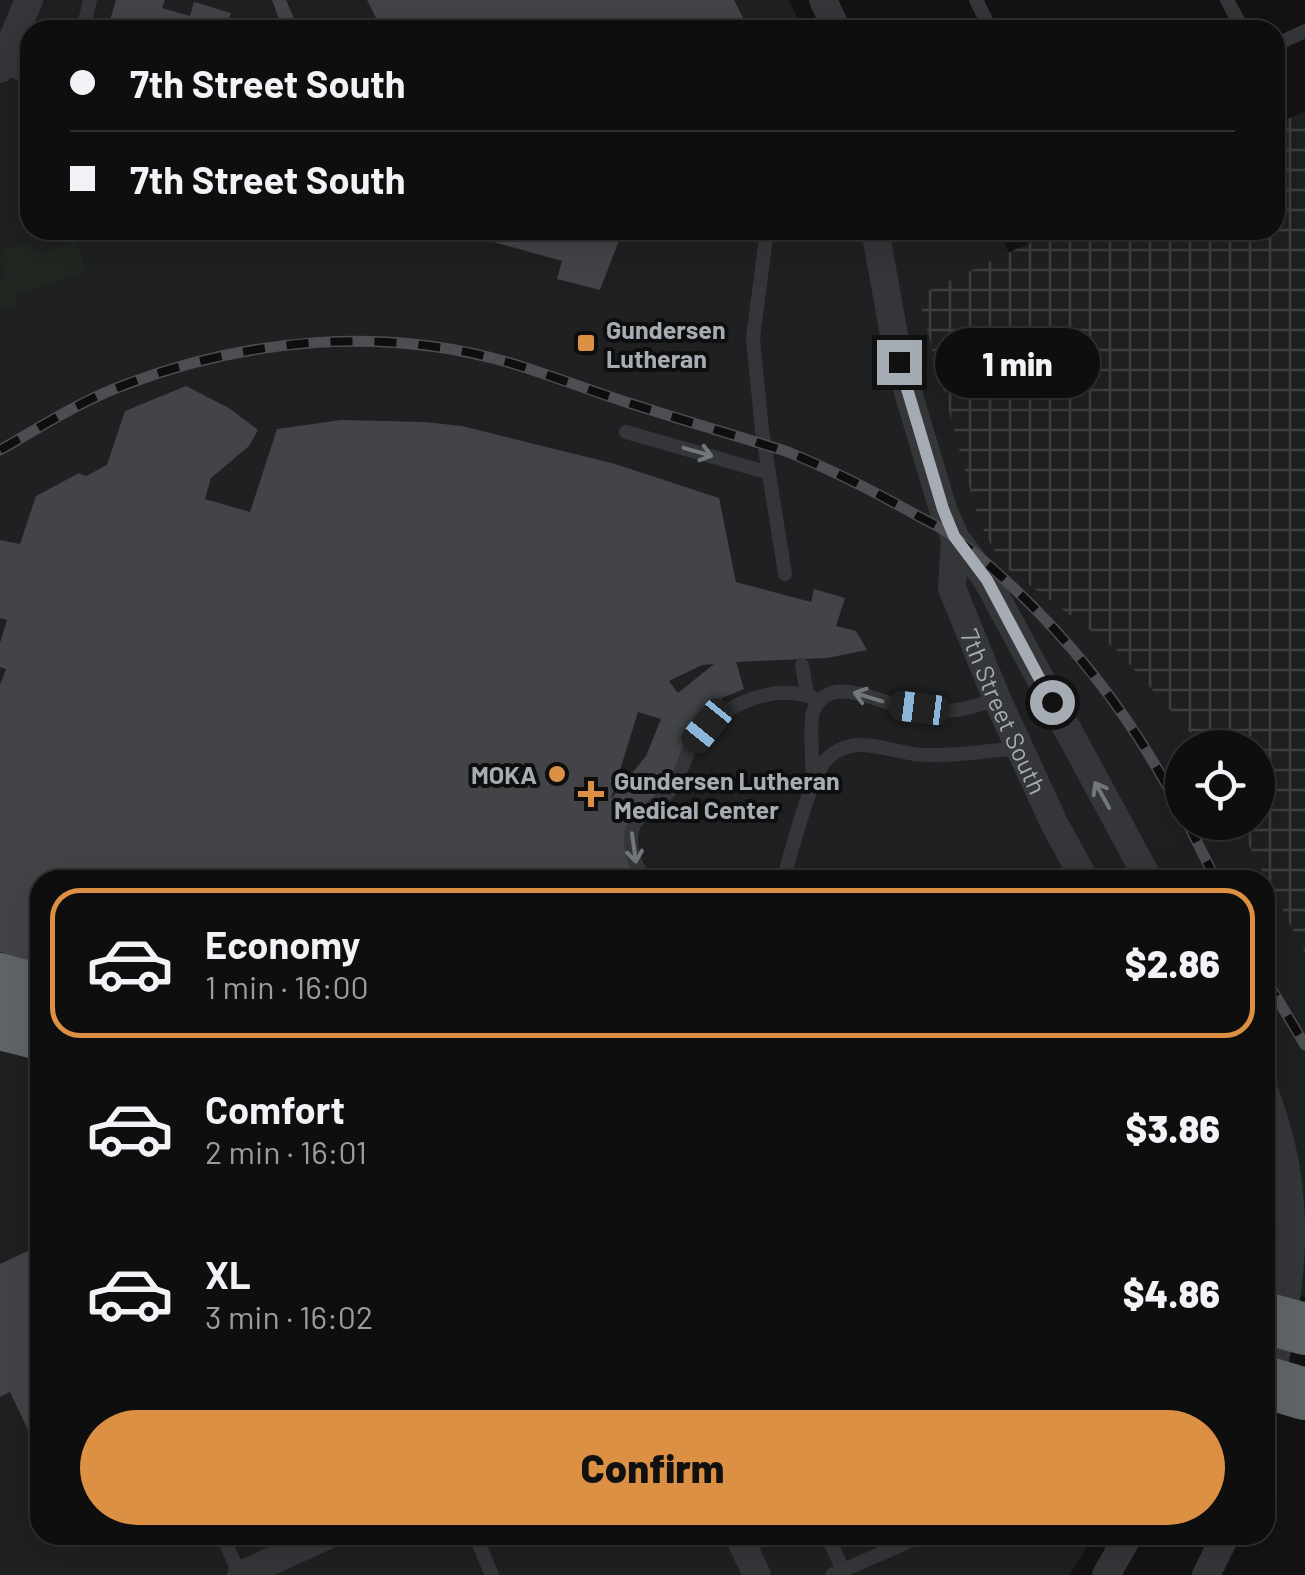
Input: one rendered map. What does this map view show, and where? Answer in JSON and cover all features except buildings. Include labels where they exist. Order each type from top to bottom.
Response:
[{"type":"highway","points":[[0,979],[30,987]]},
{"type":"highway","points":[[0,1024],[30,1032]]},
{"type":"street","points":[[0,68],[28,0]]},
{"type":"street","name":"7th Street South","points":[[877,240],[899,362],[954,536],[987,580],[1145,870]]},
{"type":"street","name":"7th Street South","points":[[954,536],[952,588],[1019,748],[1079,870]]},
{"type":"street","points":[[1275,1114],[1296,1186],[1297,1254],[1276,1390]]},
{"type":"street","points":[[240,1575],[306,1545]]},
{"type":"street","points":[[742,1545],[756,1575]]},
{"type":"street","points":[[1106,1575],[1123,1545]]},
{"type":"street","points":[[1206,1575],[1221,1545]]},
{"type":"lane","points":[[766,240],[753,338],[762,430],[785,574]]},
{"type":"lane","points":[[626,432],[769,473]]},
{"type":"lane","points":[[802,665],[813,698],[812,788]]},
{"type":"lane","points":[[641,870],[635,863],[631,832],[636,819],[672,788],[691,746],[724,713],[760,696],[813,698],[838,690],[897,706],[941,711],[965,709],[997,699]]},
{"type":"lane","points":[[786,870],[812,788],[827,758],[848,747],[872,744],[923,756],[1019,748]]},
{"type":"lane","points":[[226,1545],[240,1575]]},
{"type":"lane","points":[[478,1545],[492,1575]]},
{"type":"lane","points":[[830,1545],[837,1573],[901,1545]]},
{"type":"shaded area","name":"Gundersen Lutheran Medical Center","points":[[0,0],[789,0],[798,20],[20,20],[20,240],[1003,240],[1240,730],[1165,730],[1165,840],[1275,838],[1305,865],[1305,1297],[1275,1290],[1275,870],[30,870],[30,1545],[1088,1545],[1069,1575],[0,1575]]},
{"type":"shaded area","points":[[1305,111],[1305,953],[1275,896],[1275,870],[1262,870],[1246,840],[1275,840],[1275,730],[1188,730],[1116,649],[1001,564],[978,519],[918,296],[1035,240],[1285,240],[1285,120]]},
{"type":"shaded area","points":[[77,242],[86,273],[18,293],[14,310],[0,304],[0,282],[6,268],[0,265],[3,250],[24,244],[43,253]]},
{"type":"railway","points":[[0,450],[110,390],[173,369],[267,348],[363,341],[412,344],[507,362],[788,452],[866,488],[952,535],[1025,599],[1085,664],[1165,782]]},
{"type":"railway","points":[[1196,840],[1211,870]]},
{"type":"railway","points":[[1275,995],[1305,1045]]},
{"type":"place","name":"Gundersen Lutheran","points":[[586,343]]},
{"type":"place","name":"MOKA","points":[[557,774]]},
{"type":"place","name":"Gundersen Lutheran Medical Center","points":[[591,794]]},
{"type":"route","points":[[899,362],[954,536],[987,580],[1052,702]]}]
